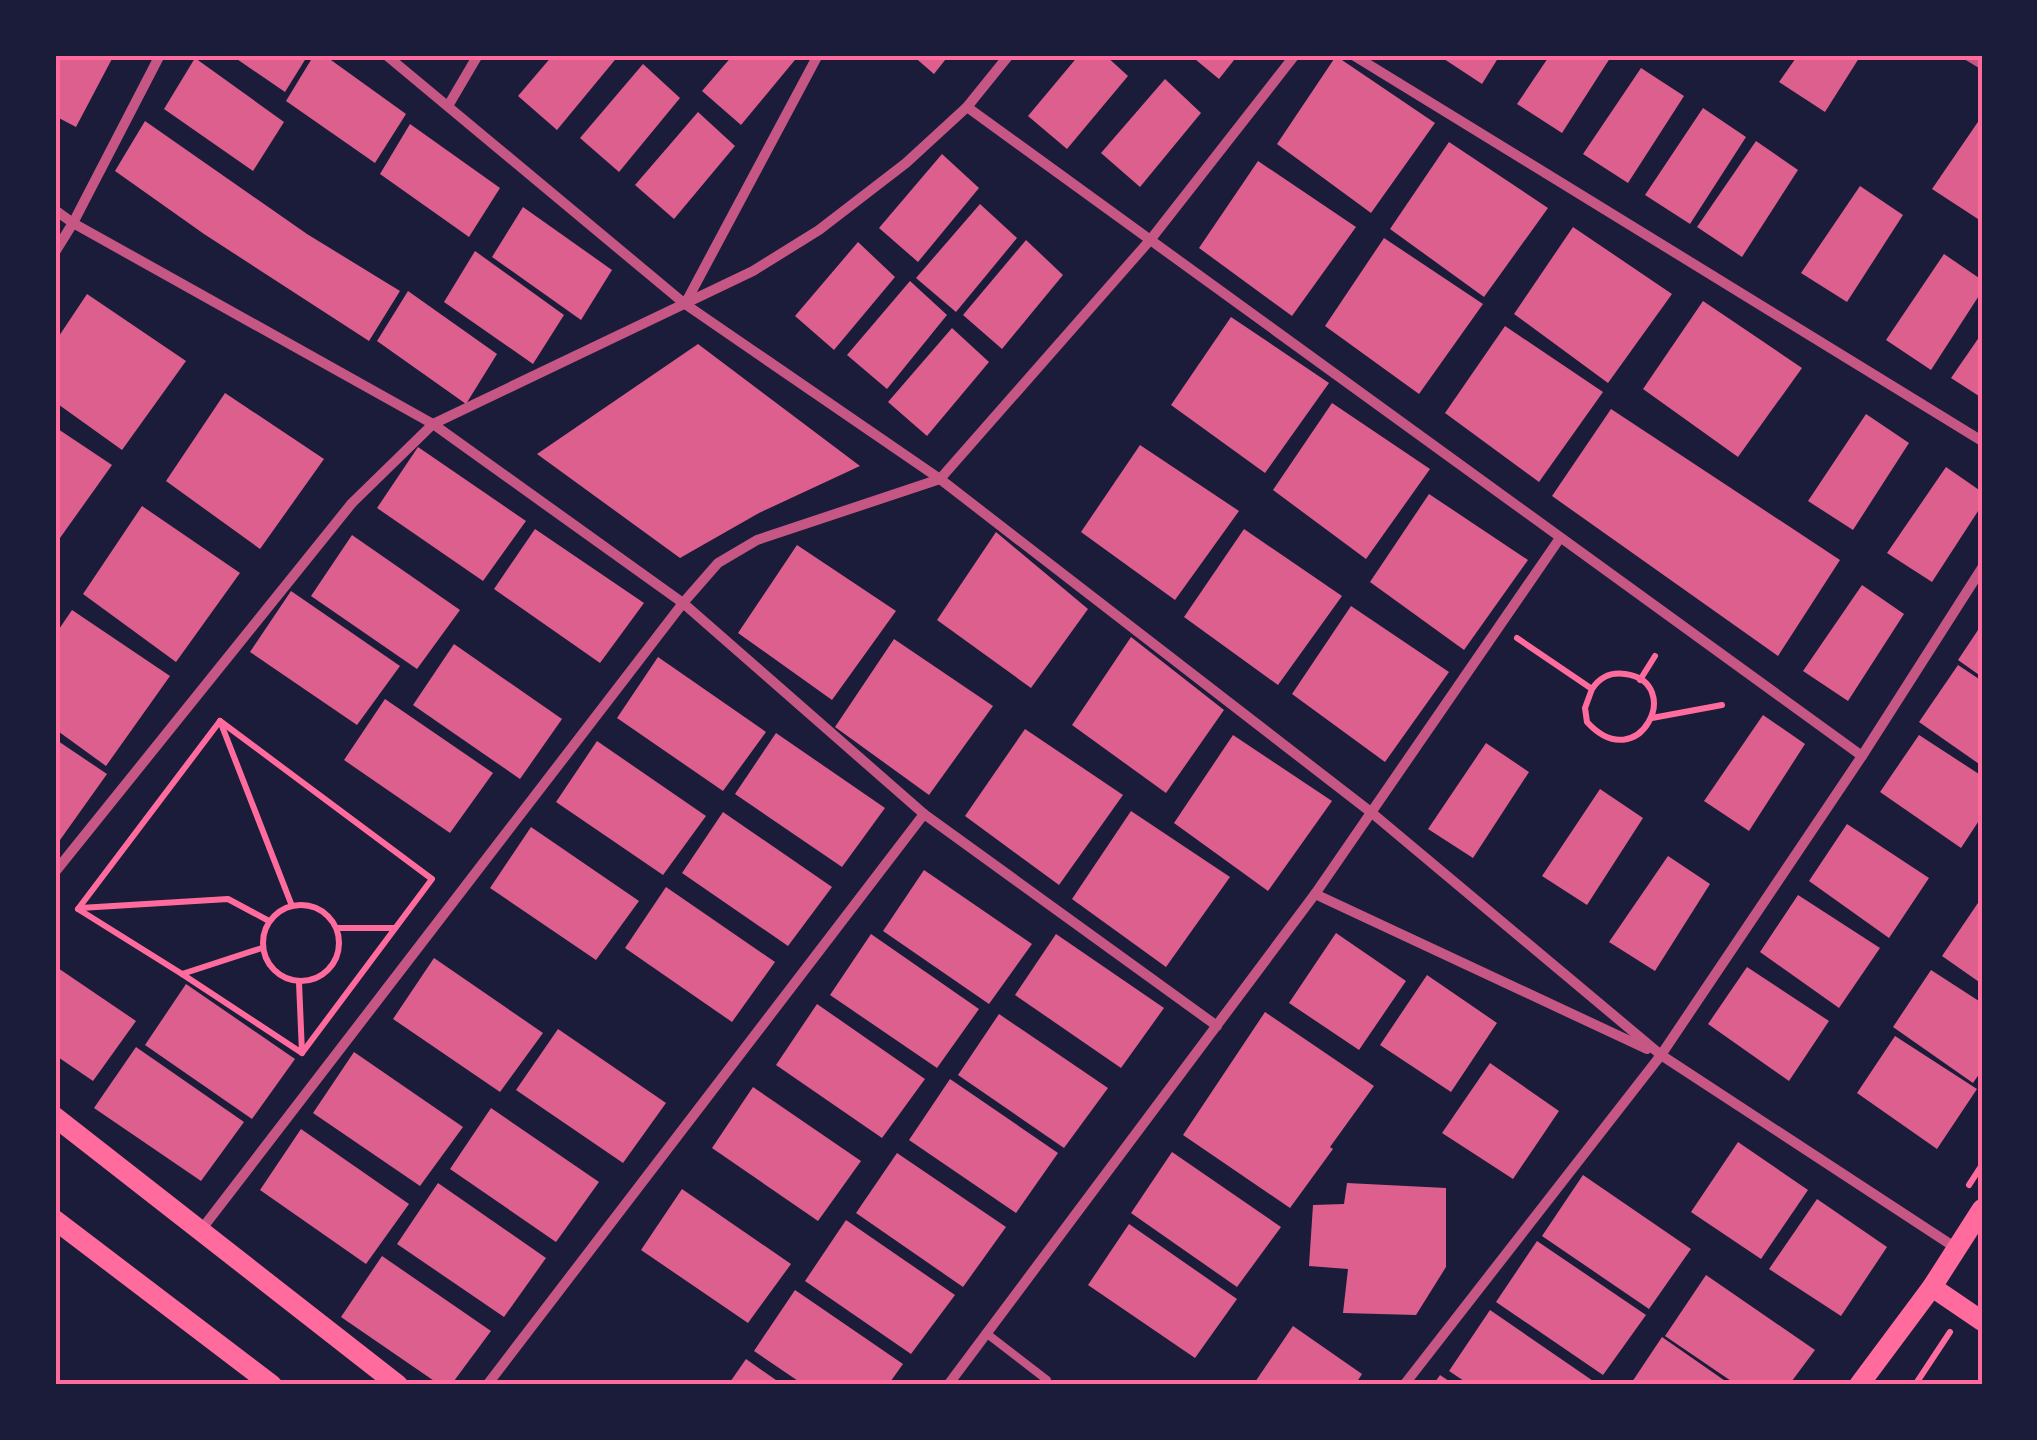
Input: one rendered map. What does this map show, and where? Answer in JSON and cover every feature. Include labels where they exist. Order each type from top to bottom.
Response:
[{"type":"main road","points":[[55,1117],[398,1385]]},
{"type":"main road","points":[[1859,1385],[1958,1250],[1982,1209]]},
{"type":"main road","points":[[55,1220],[272,1385]]},
{"type":"main road","points":[[1932,1287],[1982,1321]]},
{"type":"street","points":[[55,252],[160,55]]},
{"type":"street","points":[[386,55],[685,304],[940,479],[1372,813],[1661,1056],[1958,1250]]},
{"type":"street","points":[[448,106],[478,55]]},
{"type":"street","points":[[685,304],[818,55]]},
{"type":"street","points":[[55,872],[352,503],[433,424],[753,271],[818,230],[906,163],[967,107],[1009,55]]},
{"type":"street","points":[[200,1230],[682,604],[718,563],[757,540],[940,479],[1151,239],[1295,55]]},
{"type":"street","points":[[1353,55],[1982,442]]},
{"type":"street","points":[[967,107],[1862,756]]},
{"type":"street","points":[[55,210],[433,424],[682,604],[924,814],[1217,1026]]},
{"type":"street","points":[[948,1385],[1315,894],[1560,538]]},
{"type":"street","points":[[1404,1385],[1661,1056],[1862,756],[1982,568]]},
{"type":"street","points":[[487,1385],[924,814]]},
{"type":"street","points":[[1315,894],[1661,1056]]},
{"type":"lane","points":[[986,1334],[1047,1380],[1048,1385]]},
{"type":"path","points":[[1499,627],[1592,689]]},
{"type":"path","points":[[1640,680],[1655,656]]},
{"type":"path","points":[[1627,674],[1640,680],[1651,689],[1655,702],[1652,718],[1644,730],[1630,739],[1616,741],[1587,722],[1585,708],[1599,679],[1627,674]]},
{"type":"path","points":[[1652,718],[1722,705]]},
{"type":"path","points":[[220,721],[292,906]]},
{"type":"path","points":[[78,908],[220,721]]},
{"type":"path","points":[[220,721],[432,879],[302,1053]]},
{"type":"path","points":[[78,908],[228,898],[269,921]]},
{"type":"path","points":[[292,906],[314,907],[337,928],[340,941],[333,966],[312,980],[300,982],[278,975],[262,948],[269,921],[292,906]]},
{"type":"path","points":[[78,908],[302,1053]]},
{"type":"path","points":[[337,928],[395,928],[421,944]]},
{"type":"path","points":[[182,974],[262,948]]},
{"type":"path","points":[[300,982],[302,1053]]},
{"type":"building","points":[[55,55],[114,55],[76,127],[55,116]]},
{"type":"building","points":[[231,55],[308,55],[285,92]]},
{"type":"building","points":[[314,55],[324,55],[406,114],[375,163],[286,101]]},
{"type":"building","points":[[553,55],[619,55],[557,130],[518,96]]},
{"type":"building","points":[[733,55],[799,55],[741,125],[702,91]]},
{"type":"building","points":[[912,55],[949,55],[934,74]]},
{"type":"building","points":[[1079,55],[1105,55],[1128,76],[1067,149],[1028,116]]},
{"type":"building","points":[[1190,55],[1238,55],[1219,79]]},
{"type":"building","points":[[1438,55],[1500,55],[1482,84]]},
{"type":"building","points":[[1550,55],[1612,55],[1562,133],[1517,104]]},
{"type":"building","points":[[1798,55],[1861,55],[1825,112],[1779,82]]},
{"type":"building","points":[[1336,56],[1435,123],[1371,213],[1277,144]]},
{"type":"building","points":[[195,58],[284,122],[253,171],[164,109]]},
{"type":"building","points":[[643,64],[680,98],[619,172],[580,138]]},
{"type":"building","points":[[1641,68],[1684,96],[1628,183],[1583,154]]},
{"type":"building","points":[[1165,79],[1201,113],[1140,187],[1101,153]]},
{"type":"building","points":[[1703,108],[1746,137],[1690,224],[1645,195]]},
{"type":"building","points":[[698,112],[735,146],[674,219],[635,185]]},
{"type":"building","points":[[1982,116],[1982,212],[1978,219],[1932,189]]},
{"type":"building","points":[[145,121],[307,234],[400,291],[369,341],[115,171]]},
{"type":"building","points":[[410,124],[500,188],[469,237],[380,174]]},
{"type":"building","points":[[1756,141],[1798,170],[1742,257],[1697,227]]},
{"type":"building","points":[[1449,142],[1548,208],[1484,297],[1390,229]]},
{"type":"building","points":[[942,154],[979,188],[918,262],[879,228]]},
{"type":"building","points":[[1258,161],[1356,227],[1292,316],[1199,248]]},
{"type":"building","points":[[1860,186],[1903,215],[1847,302],[1801,273]]},
{"type":"building","points":[[980,204],[1017,238],[956,312],[916,278]]},
{"type":"building","points":[[523,207],[612,270],[581,320],[492,257]]},
{"type":"building","points":[[1573,227],[1672,294],[1608,383],[1514,314]]},
{"type":"building","points":[[1384,238],[1483,304],[1419,394],[1325,326]]},
{"type":"building","points":[[1026,240],[1063,275],[1002,349],[963,315]]},
{"type":"building","points":[[858,242],[895,277],[834,350],[795,316]]},
{"type":"building","points":[[475,251],[564,315],[533,364],[444,302]]},
{"type":"building","points":[[1944,254],[1982,280],[1982,291],[1931,370],[1886,340]]},
{"type":"building","points":[[910,281],[947,315],[887,389],[847,355]]},
{"type":"building","points":[[408,291],[497,354],[466,404],[377,341]]},
{"type":"building","points":[[87,294],[186,361],[122,450],[55,402],[55,342]]},
{"type":"building","points":[[1703,301],[1802,368],[1738,457],[1643,389]]},
{"type":"building","points":[[1231,317],[1329,383],[1265,473],[1171,405]]},
{"type":"building","points":[[1505,326],[1603,392],[1539,482],[1445,413]]},
{"type":"building","points":[[952,328],[989,362],[927,436],[888,402]]},
{"type":"building","points":[[1982,333],[1982,398],[1951,378]]},
{"type":"building","points":[[698,344],[860,466],[759,513],[680,558],[537,454]]},
{"type":"building","points":[[225,393],[324,459],[260,549],[166,481]]},
{"type":"building","points":[[1332,403],[1430,469],[1366,559],[1273,490]]},
{"type":"building","points":[[1611,409],[1840,560],[1778,656],[1552,496]]},
{"type":"building","points":[[1866,414],[1909,443],[1853,530],[1808,501]]},
{"type":"building","points":[[55,427],[112,465],[55,545]]},
{"type":"building","points":[[1140,445],[1239,511],[1175,600],[1081,532]]},
{"type":"building","points":[[418,447],[526,521],[483,581],[377,508]]},
{"type":"building","points":[[1946,467],[1982,492],[1982,505],[1932,582],[1887,553]]},
{"type":"building","points":[[1429,494],[1528,560],[1464,650],[1370,582]]},
{"type":"building","points":[[142,506],[240,573],[176,662],[83,594]]},
{"type":"building","points":[[535,529],[644,603],[600,663],[494,589]]},
{"type":"building","points":[[1244,529],[1342,596],[1278,685],[1184,617]]},
{"type":"building","points":[[996,532],[1088,609],[1031,688],[937,620]]},
{"type":"building","points":[[352,535],[460,610],[417,669],[311,596]]},
{"type":"building","points":[[797,545],[896,611],[832,700],[738,633]]},
{"type":"building","points":[[1862,585],[1904,614],[1848,701],[1803,671]]},
{"type":"building","points":[[291,591],[400,666],[357,725],[250,652]]},
{"type":"building","points":[[1351,606],[1449,672],[1385,762],[1292,694]]},
{"type":"building","points":[[72,610],[170,676],[106,766],[55,729],[55,635]]},
{"type":"building","points":[[1982,624],[1982,677],[1958,660]]},
{"type":"building","points":[[1131,637],[1224,710],[1166,793],[1072,725]]},
{"type":"building","points":[[894,639],[993,706],[929,795],[835,727]]},
{"type":"building","points":[[454,644],[562,719],[520,779],[413,705]]},
{"type":"building","points":[[658,657],[766,732],[723,791],[617,718]]},
{"type":"building","points":[[1958,665],[1982,681],[1982,766],[1919,722]]},
{"type":"building","points":[[385,699],[493,773],[450,833],[344,760]]},
{"type":"building","points":[[1763,715],[1805,744],[1749,831],[1704,801]]},
{"type":"building","points":[[1025,729],[1123,795],[1059,885],[965,816]]},
{"type":"building","points":[[776,733],[885,808],[842,867],[735,794]]},
{"type":"building","points":[[1233,735],[1332,801],[1268,891],[1174,823]]},
{"type":"building","points":[[1919,735],[1982,776],[1982,816],[1961,848],[1880,792]]},
{"type":"building","points":[[55,739],[107,774],[55,847]]},
{"type":"building","points":[[597,741],[706,816],[663,875],[556,802]]},
{"type":"building","points":[[1486,743],[1529,772],[1473,858],[1428,829]]},
{"type":"building","points":[[1600,789],[1643,818],[1587,905],[1542,876]]},
{"type":"building","points":[[1131,811],[1230,877],[1166,967],[1072,899]]},
{"type":"building","points":[[723,812],[832,887],[788,946],[682,873]]},
{"type":"building","points":[[1847,824],[1929,878],[1889,938],[1809,881]]},
{"type":"building","points":[[531,827],[639,901],[596,960],[490,888]]},
{"type":"building","points":[[1668,856],[1710,884],[1655,971],[1609,942]]},
{"type":"building","points":[[924,870],[1032,944],[989,1004],[883,931]]},
{"type":"building","points":[[666,887],[775,962],[732,1022],[625,948]]},
{"type":"building","points":[[1798,895],[1880,948],[1839,1008],[1760,952]]},
{"type":"building","points":[[1982,897],[1982,984],[1942,956]]},
{"type":"building","points":[[1336,933],[1406,981],[1359,1050],[1289,1003]]},
{"type":"building","points":[[871,934],[979,1009],[937,1068],[830,995]]},
{"type":"building","points":[[1056,934],[1164,1008],[1121,1068],[1015,995]]},
{"type":"building","points":[[434,958],[543,1033],[500,1092],[393,1019]]},
{"type":"building","points":[[55,966],[136,1021],[93,1081],[55,1055]]},
{"type":"building","points":[[1747,967],[1829,1021],[1789,1081],[1708,1024]]},
{"type":"building","points":[[1931,970],[1982,1003],[1982,1070],[1973,1083],[1893,1027]]},
{"type":"building","points":[[1427,975],[1497,1023],[1451,1092],[1380,1045]]},
{"type":"building","points":[[186,984],[295,1059],[252,1119],[145,1045]]},
{"type":"building","points":[[817,1004],[925,1079],[882,1138],[776,1065]]},
{"type":"building","points":[[1265,1012],[1374,1086],[1290,1208],[1183,1135]]},
{"type":"building","points":[[999,1014],[1108,1088],[1064,1148],[958,1075]]},
{"type":"building","points":[[558,1029],[666,1103],[623,1163],[516,1090]]},
{"type":"building","points":[[1895,1036],[1977,1089],[1937,1149],[1857,1093]]},
{"type":"building","points":[[136,1047],[244,1122],[201,1181],[94,1108]]},
{"type":"building","points":[[354,1052],[463,1127],[420,1186],[313,1113]]},
{"type":"building","points":[[1490,1063],[1559,1111],[1513,1179],[1442,1133]]},
{"type":"building","points":[[950,1079],[1058,1153],[1016,1213],[909,1140]]},
{"type":"building","points":[[753,1087],[861,1161],[818,1221],[712,1148]]},
{"type":"building","points":[[491,1108],[599,1182],[556,1242],[450,1169]]},
{"type":"building","points":[[301,1129],[409,1204],[366,1264],[260,1190]]},
{"type":"building","points":[[1738,1142],[1808,1190],[1761,1259],[1691,1212]]},
{"type":"building","points":[[1172,1152],[1281,1227],[1237,1287],[1131,1213]]},
{"type":"building","points":[[897,1153],[1006,1227],[963,1287],[856,1213]]},
{"type":"building","points":[[1583,1175],[1691,1249],[1649,1309],[1542,1236]]},
{"type":"building","points":[[438,1183],[546,1258],[504,1317],[397,1244]]},
{"type":"building","points":[[1347,1183],[1446,1188],[1446,1267],[1416,1315],[1343,1313],[1348,1269],[1309,1266],[1313,1205],[1344,1204]]},
{"type":"building","points":[[682,1189],[791,1264],[748,1323],[641,1250]]},
{"type":"building","points":[[1817,1199],[1887,1247],[1841,1316],[1769,1269]]},
{"type":"building","points":[[846,1220],[955,1295],[911,1354],[805,1281]]},
{"type":"building","points":[[1129,1224],[1237,1299],[1195,1358],[1088,1285]]},
{"type":"building","points":[[1537,1241],[1646,1315],[1603,1375],[1496,1302]]},
{"type":"building","points":[[382,1256],[491,1331],[451,1385],[440,1385],[341,1317]]},
{"type":"building","points":[[1706,1275],[1815,1350],[1789,1385],[1737,1385],[1665,1336]]},
{"type":"building","points":[[795,1290],[903,1364],[888,1385],[804,1385],[754,1351]]},
{"type":"building","points":[[1490,1310],[1599,1385],[1470,1385],[1449,1371]]},
{"type":"building","points":[[1293,1326],[1362,1374],[1355,1385],[1253,1385]]},
{"type":"building","points":[[1662,1337],[1731,1385],[1630,1385]]},
{"type":"building","points":[[746,1359],[783,1385],[728,1385]]},
{"type":"building","points":[[1440,1375],[1455,1385],[1433,1385]]}]
